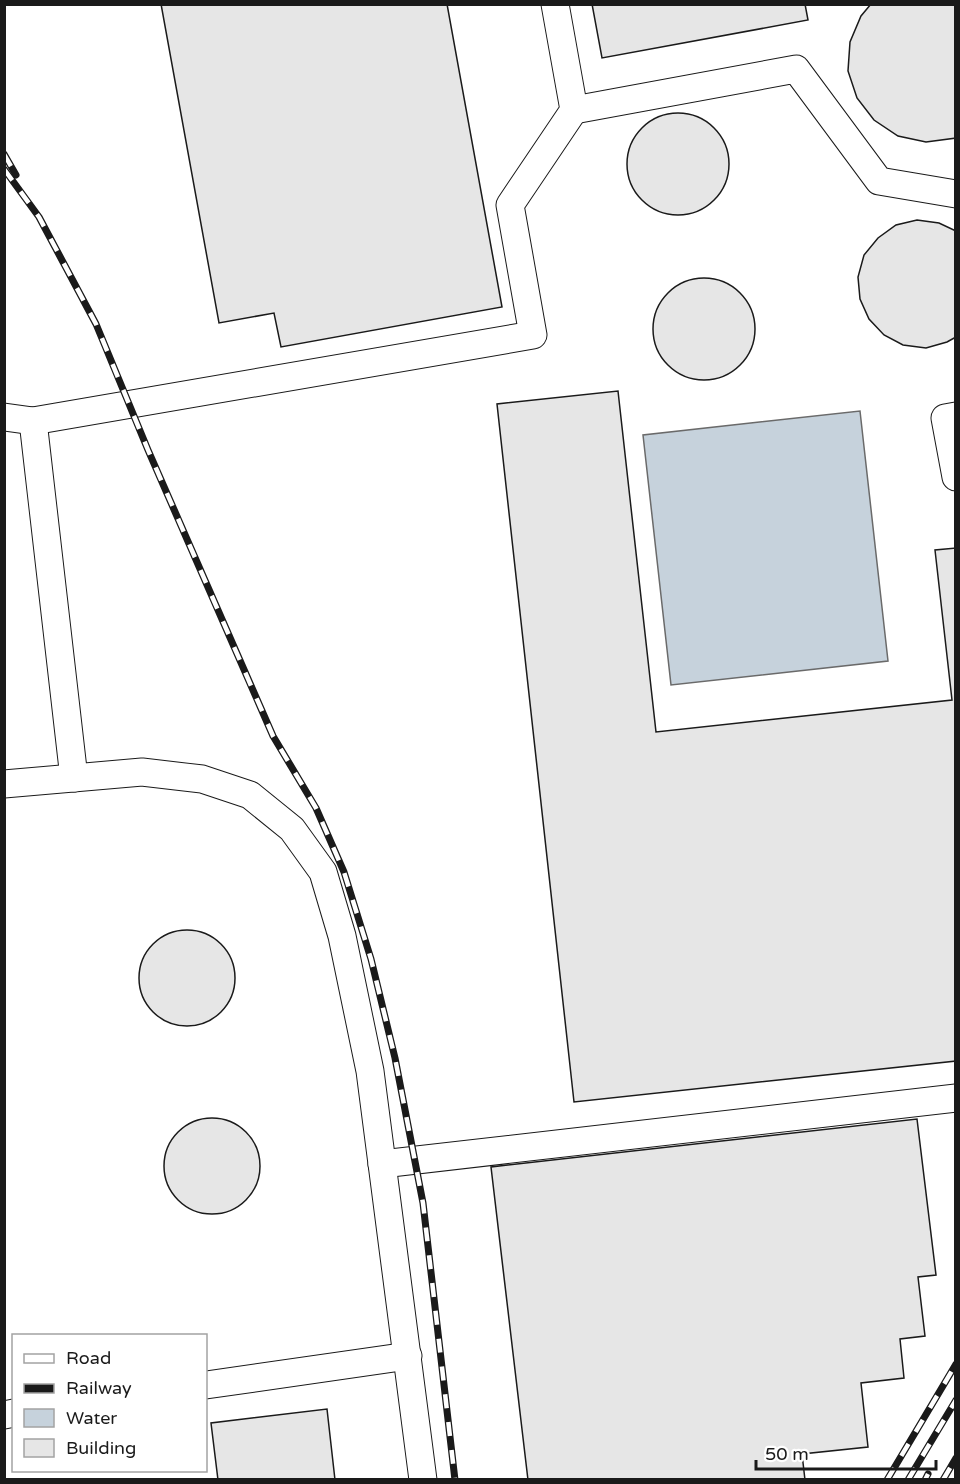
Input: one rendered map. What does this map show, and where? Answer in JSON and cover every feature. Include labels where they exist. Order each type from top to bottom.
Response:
[{"type":"lane","points":[[4,417],[33,421],[533,335],[510,205],[574,110],[555,4]]},
{"type":"lane","points":[[574,110],[796,69],[879,181],[956,194]]},
{"type":"lane","points":[[956,416],[945,418],[956,477]]},
{"type":"lane","points":[[33,421],[74,778]]},
{"type":"lane","points":[[4,784],[141,772],[202,780],[250,795],[292,829],[323,872],[342,936],[370,1071],[423,1479]]},
{"type":"lane","points":[[382,1164],[956,1098]]},
{"type":"lane","points":[[207,1385],[408,1356]]},
{"type":"water","points":[[860,411],[888,661],[671,685],[643,435]]},
{"type":"building","points":[[161,4],[447,4],[502,307],[281,347],[274,313],[219,323]]},
{"type":"building","points":[[592,4],[805,4],[808,20],[602,58]]},
{"type":"building","points":[[871,4],[956,4],[956,138],[926,142],[898,136],[874,120],[857,98],[848,71],[850,42],[861,16]]},
{"type":"building","points":[[678,113],[697,117],[714,128],[725,145],[729,164],[725,183],[714,200],[697,211],[678,215],[659,211],[642,200],[631,183],[627,164],[631,145],[642,128],[659,117]]},
{"type":"building","points":[[917,220],[939,223],[956,231],[956,337],[926,348],[903,345],[884,335],[869,319],[860,299],[858,277],[864,255],[878,238],[896,225]]},
{"type":"building","points":[[704,278],[723,282],[740,293],[751,310],[755,329],[751,348],[740,365],[723,376],[704,380],[685,376],[668,365],[657,348],[653,329],[657,310],[668,293],[685,282]]},
{"type":"building","points":[[618,391],[656,732],[952,700],[935,550],[956,548],[956,1061],[574,1102],[497,404]]},
{"type":"building","points":[[187,930],[205,933],[221,944],[232,960],[235,978],[232,996],[221,1012],[205,1023],[187,1026],[169,1023],[153,1012],[142,996],[139,978],[142,960],[153,944],[169,933]]},
{"type":"building","points":[[212,1118],[231,1121],[246,1132],[257,1147],[260,1166],[257,1185],[246,1200],[231,1211],[212,1214],[193,1211],[178,1200],[167,1185],[164,1166],[167,1147],[178,1132],[193,1121]]},
{"type":"building","points":[[917,1119],[936,1275],[918,1277],[925,1336],[900,1339],[904,1378],[861,1383],[868,1447],[802,1454],[805,1480],[528,1480],[491,1167]]},
{"type":"building","points":[[327,1409],[335,1480],[218,1480],[211,1423]]},
{"type":"railway","points":[[4,154],[16,175]]},
{"type":"railway","points":[[4,169],[39,217],[96,324],[148,450],[273,736],[316,808],[344,872],[371,959],[395,1058],[423,1203],[455,1480]]},
{"type":"railway","points":[[887,1480],[956,1364]]},
{"type":"railway","points":[[908,1480],[956,1400]]},
{"type":"railway","points":[[943,1480],[956,1458]]},
{"type":"railway","points":[[925,1480],[928,1474]]}]
